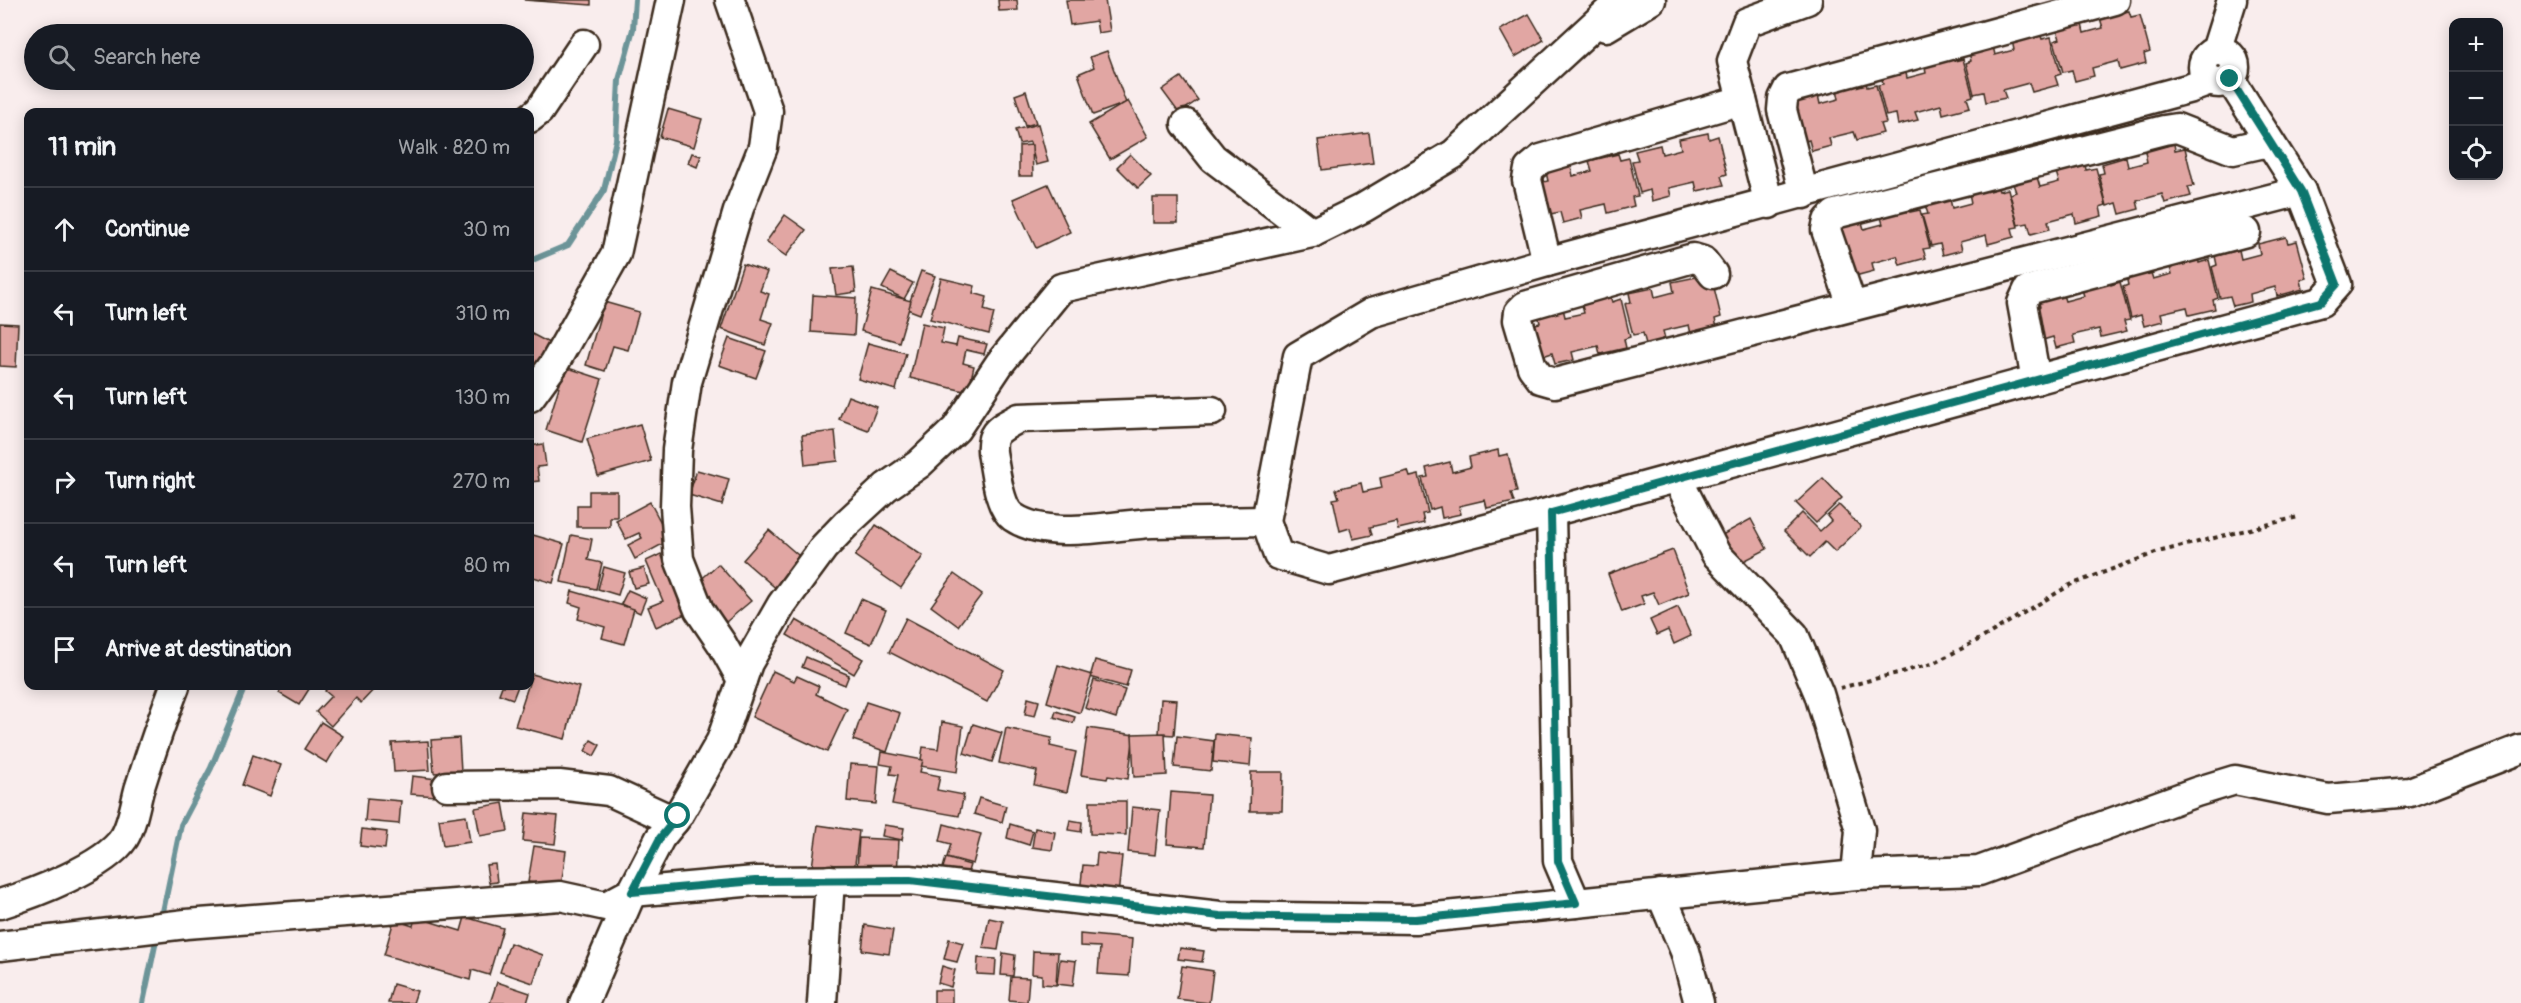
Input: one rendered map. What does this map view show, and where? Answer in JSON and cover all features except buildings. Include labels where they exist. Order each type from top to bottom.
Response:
[{"type":"street","points":[[534,392],[554,364],[616,254],[671,0]]},
{"type":"street","points":[[730,0],[768,111],[763,147],[739,208],[687,382],[677,450],[675,507],[679,559],[699,610],[722,644],[742,680]]},
{"type":"street","points":[[585,1003],[632,892],[660,838],[674,821],[721,741],[742,680],[764,634],[782,604],[824,547],[886,487],[919,464],[956,429],[1000,363],[1061,288],[1312,233],[1363,208],[1454,154],[1621,0]]},
{"type":"street","points":[[1566,51],[1651,0]]},
{"type":"street","points":[[1769,204],[1732,61],[1747,22],[1807,0]]},
{"type":"street","points":[[1804,194],[1782,110],[1788,89],[2115,0]]},
{"type":"street","points":[[2220,80],[1769,204],[1547,262],[1371,314],[1298,356],[1266,521],[1278,555],[1329,570],[1551,513],[2321,302],[2337,284],[2301,191],[2269,142],[2220,80],[2203,72],[2207,57],[2216,51],[2232,0]]},
{"type":"street","points":[[534,115],[539,111],[584,44]]},
{"type":"street","points":[[1547,262],[1527,180],[1529,169],[1541,159],[1742,100]]},
{"type":"street","points":[[1186,124],[1213,158],[1312,233]]},
{"type":"street","points":[[1852,306],[1826,230],[1828,221],[1835,213],[2164,130],[2177,128],[2233,150],[2269,142]]},
{"type":"street","points":[[1713,274],[1703,261],[1693,258],[1525,306],[1519,312],[1518,320],[1532,367],[1541,379],[1555,383],[2301,191]]},
{"type":"street","points":[[2036,380],[2022,303],[2028,290],[2246,232]]},
{"type":"street","points":[[1212,411],[1018,418],[998,429],[990,445],[999,492],[1012,516],[1033,526],[1081,531],[1150,524],[1266,521]]},
{"type":"street","points":[[1677,478],[1716,554],[1794,635],[1819,693],[1860,830],[1856,875]]},
{"type":"street","points":[[1551,513],[1558,861],[1576,903]]},
{"type":"street","points":[[0,904],[32,894],[111,854],[124,837],[173,690]]},
{"type":"street","points":[[0,946],[186,924],[560,896],[606,906],[632,892],[755,881],[910,880],[1220,916],[1415,919],[1856,875],[1979,871],[2235,780],[2328,799],[2410,792],[2521,749]]},
{"type":"street","points":[[447,786],[559,785],[609,791],[674,821]]},
{"type":"street","points":[[822,1003],[830,880]]},
{"type":"street","points":[[1661,894],[1685,951],[1699,1003]]},
{"type":"path","points":[[1819,693],[1932,664],[1982,638],[2070,585],[2158,552],[2298,517]]},
{"type":"waterway","points":[[534,259],[568,245],[604,190],[616,140],[619,80],[633,29],[635,0]]},
{"type":"waterway","points":[[161,921],[181,825],[211,768],[243,690]]},
{"type":"waterway","points":[[143,1003],[157,936]]},
{"type":"route","points":[[678,816],[660,838],[632,892],[755,881],[910,880],[1220,916],[1415,919],[1576,903],[1558,861],[1551,513],[2321,302],[2337,284],[2301,191],[2230,79]]}]
